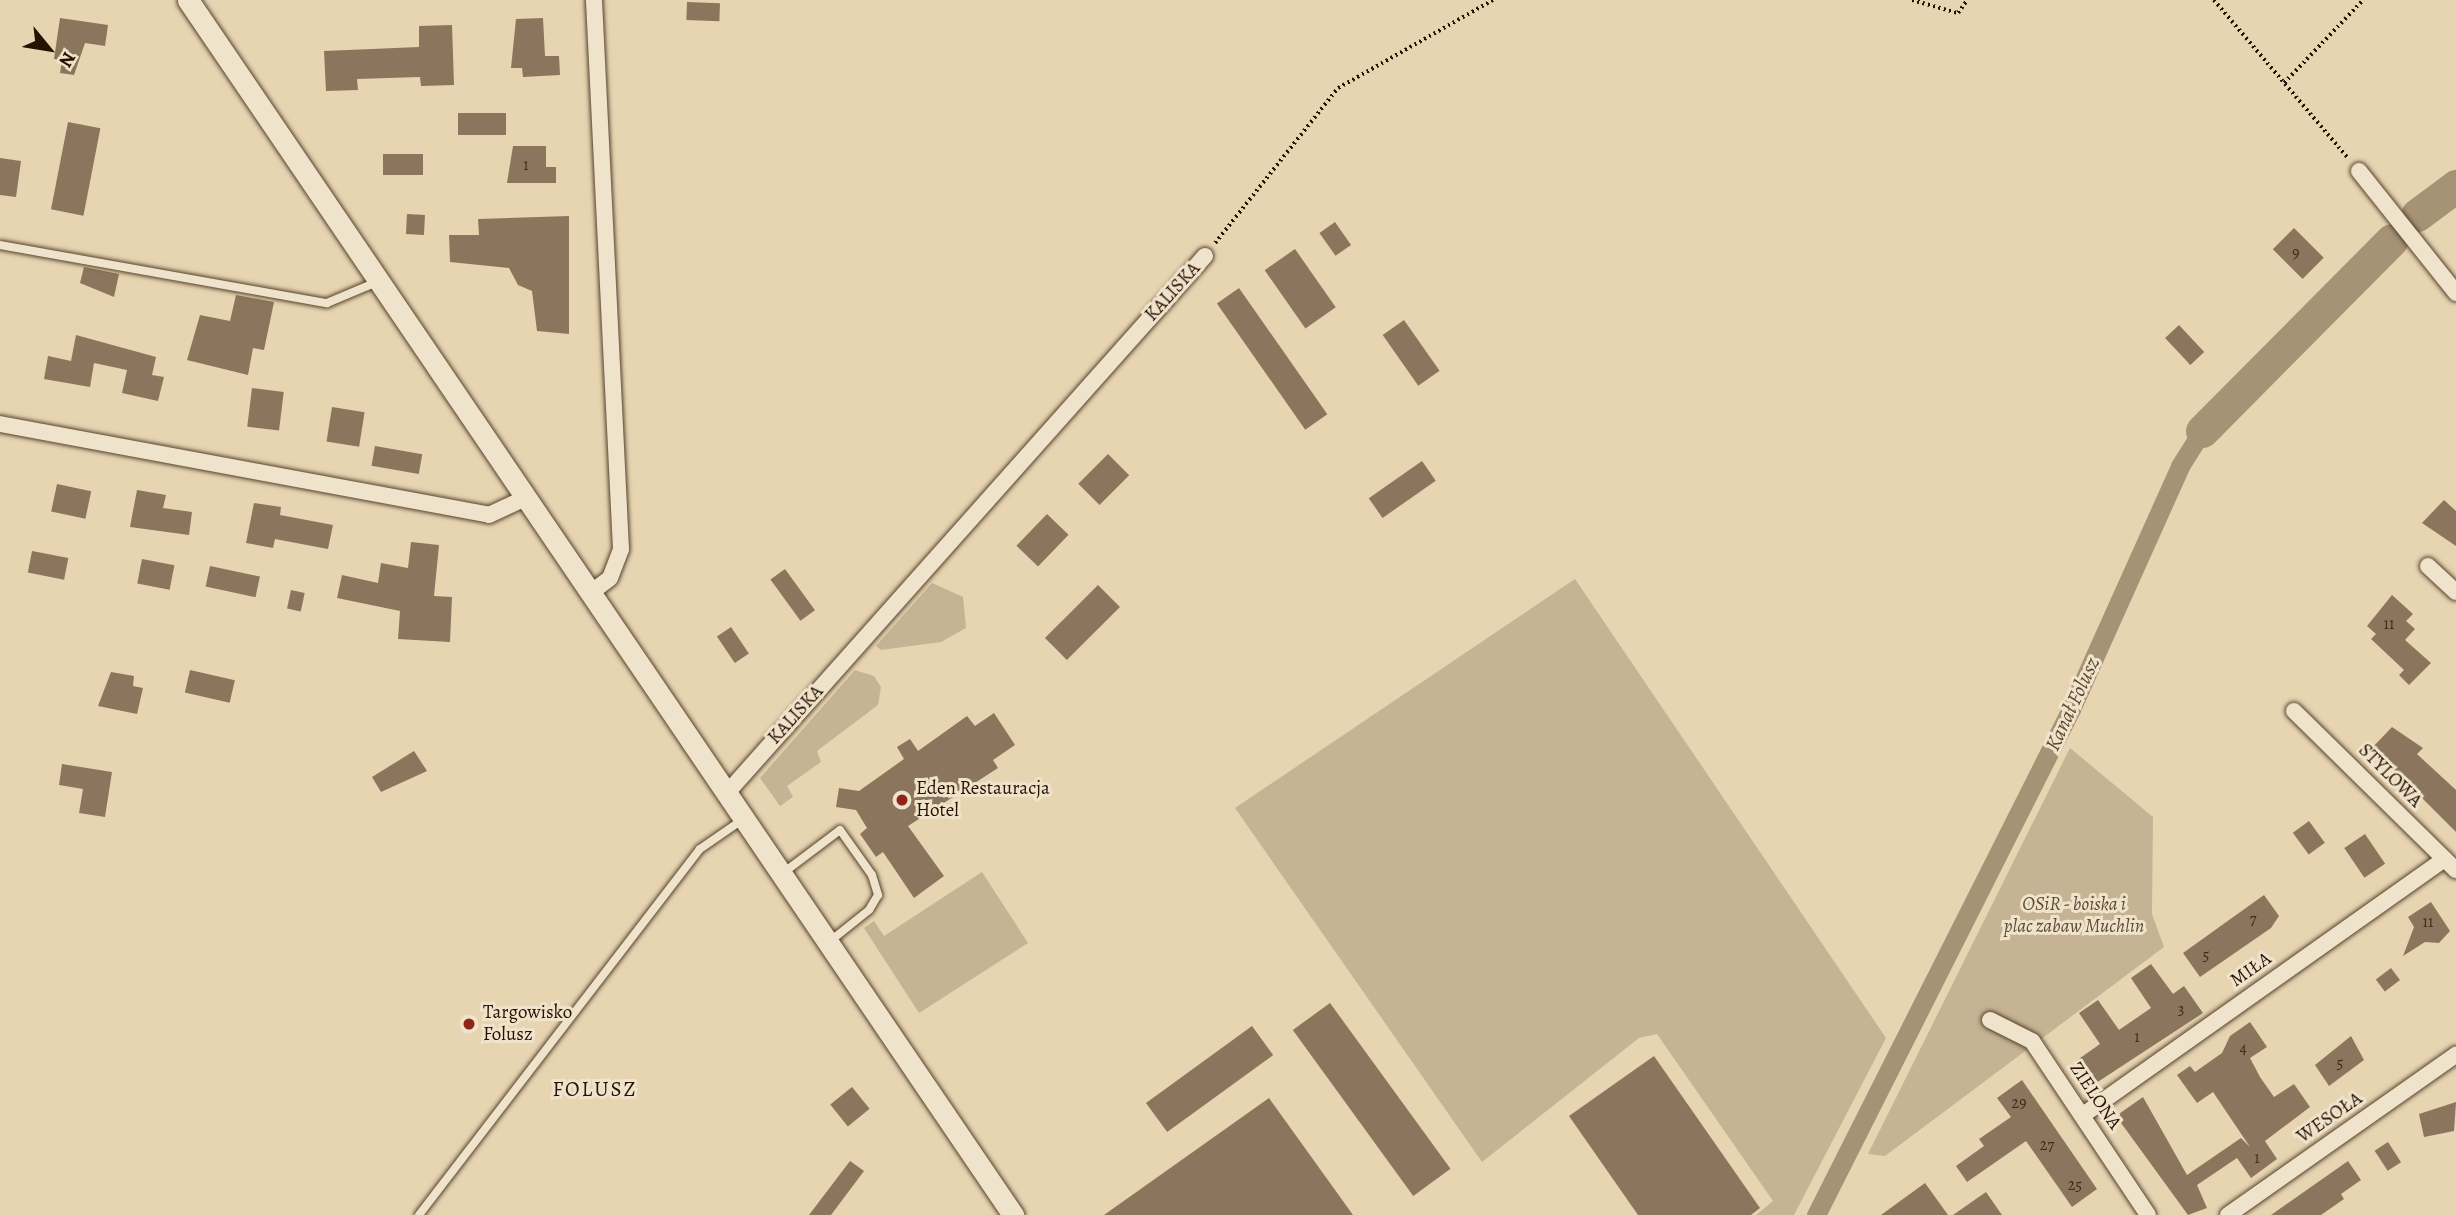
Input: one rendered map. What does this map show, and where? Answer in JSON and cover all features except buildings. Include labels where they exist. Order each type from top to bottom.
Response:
[{"type":"main road","points":[[188,0],[1013,1215]]},
{"type":"street","points":[[589,594],[610,578],[621,549],[594,0]]},
{"type":"street","points":[[2359,171],[2456,293]]},
{"type":"street","name":"KALISKA","points":[[727,793],[1205,256]]},
{"type":"street","points":[[0,424],[489,515],[525,498]]},
{"type":"street","points":[[2428,566],[2456,592]]},
{"type":"street","name":"STYLOWA","points":[[2294,711],[2456,870]]},
{"type":"street","name":"MIŁA","points":[[2083,1115],[2444,859]]},
{"type":"street","name":"ZIELONA","points":[[1990,1020],[2032,1041],[2148,1215]]},
{"type":"street","name":"WESOŁA","points":[[2228,1215],[2456,1055]]},
{"type":"lane","points":[[0,245],[327,303],[379,281]]},
{"type":"lane","points":[[419,1215],[700,849],[745,819]]},
{"type":"lane","points":[[783,873],[840,830],[872,874],[878,895],[869,910],[829,942]]},
{"type":"path","points":[[1205,256],[1338,88],[1493,0]]},
{"type":"path","points":[[1912,0],[1958,13],[1964,0]]},
{"type":"path","points":[[2214,0],[2359,171]]},
{"type":"path","points":[[2284,83],[2363,0]]},
{"type":"green space","points":[[1575,579],[1886,1038],[1794,1215],[1756,1215],[1773,1201],[1657,1034],[1639,1038],[1482,1162],[1235,808]]},
{"type":"green space","points":[[932,583],[963,597],[966,628],[941,642],[881,650],[876,646]]},
{"type":"green space","points":[[855,670],[874,676],[881,687],[878,705],[817,751],[821,762],[787,786],[793,797],[780,806],[760,778]]},
{"type":"green space","name":"OSiR - boiska i plac zabaw Muchlin","points":[[2070,748],[2153,817],[2152,914],[2164,947],[1885,1156],[1868,1154]]},
{"type":"green space","points":[[982,872],[1028,943],[919,1013],[864,928],[874,921],[884,936]]},
{"type":"waterway","name":"Kanał Folusz","points":[[2417,215],[2456,186]]},
{"type":"waterway","name":"Kanał Folusz","points":[[2202,431],[2392,240]]},
{"type":"waterway","name":"Kanał Folusz","points":[[1816,1215],[2071,709],[2180,466],[2202,431]]},
{"type":"place","name":"Eden Restauracja Hotel","points":[[902,800]]},
{"type":"place","name":"Targowisko Folusz","points":[[469,1024]]},
{"type":"district","name":"FOLUSZ","points":[[595,1089]]}]
